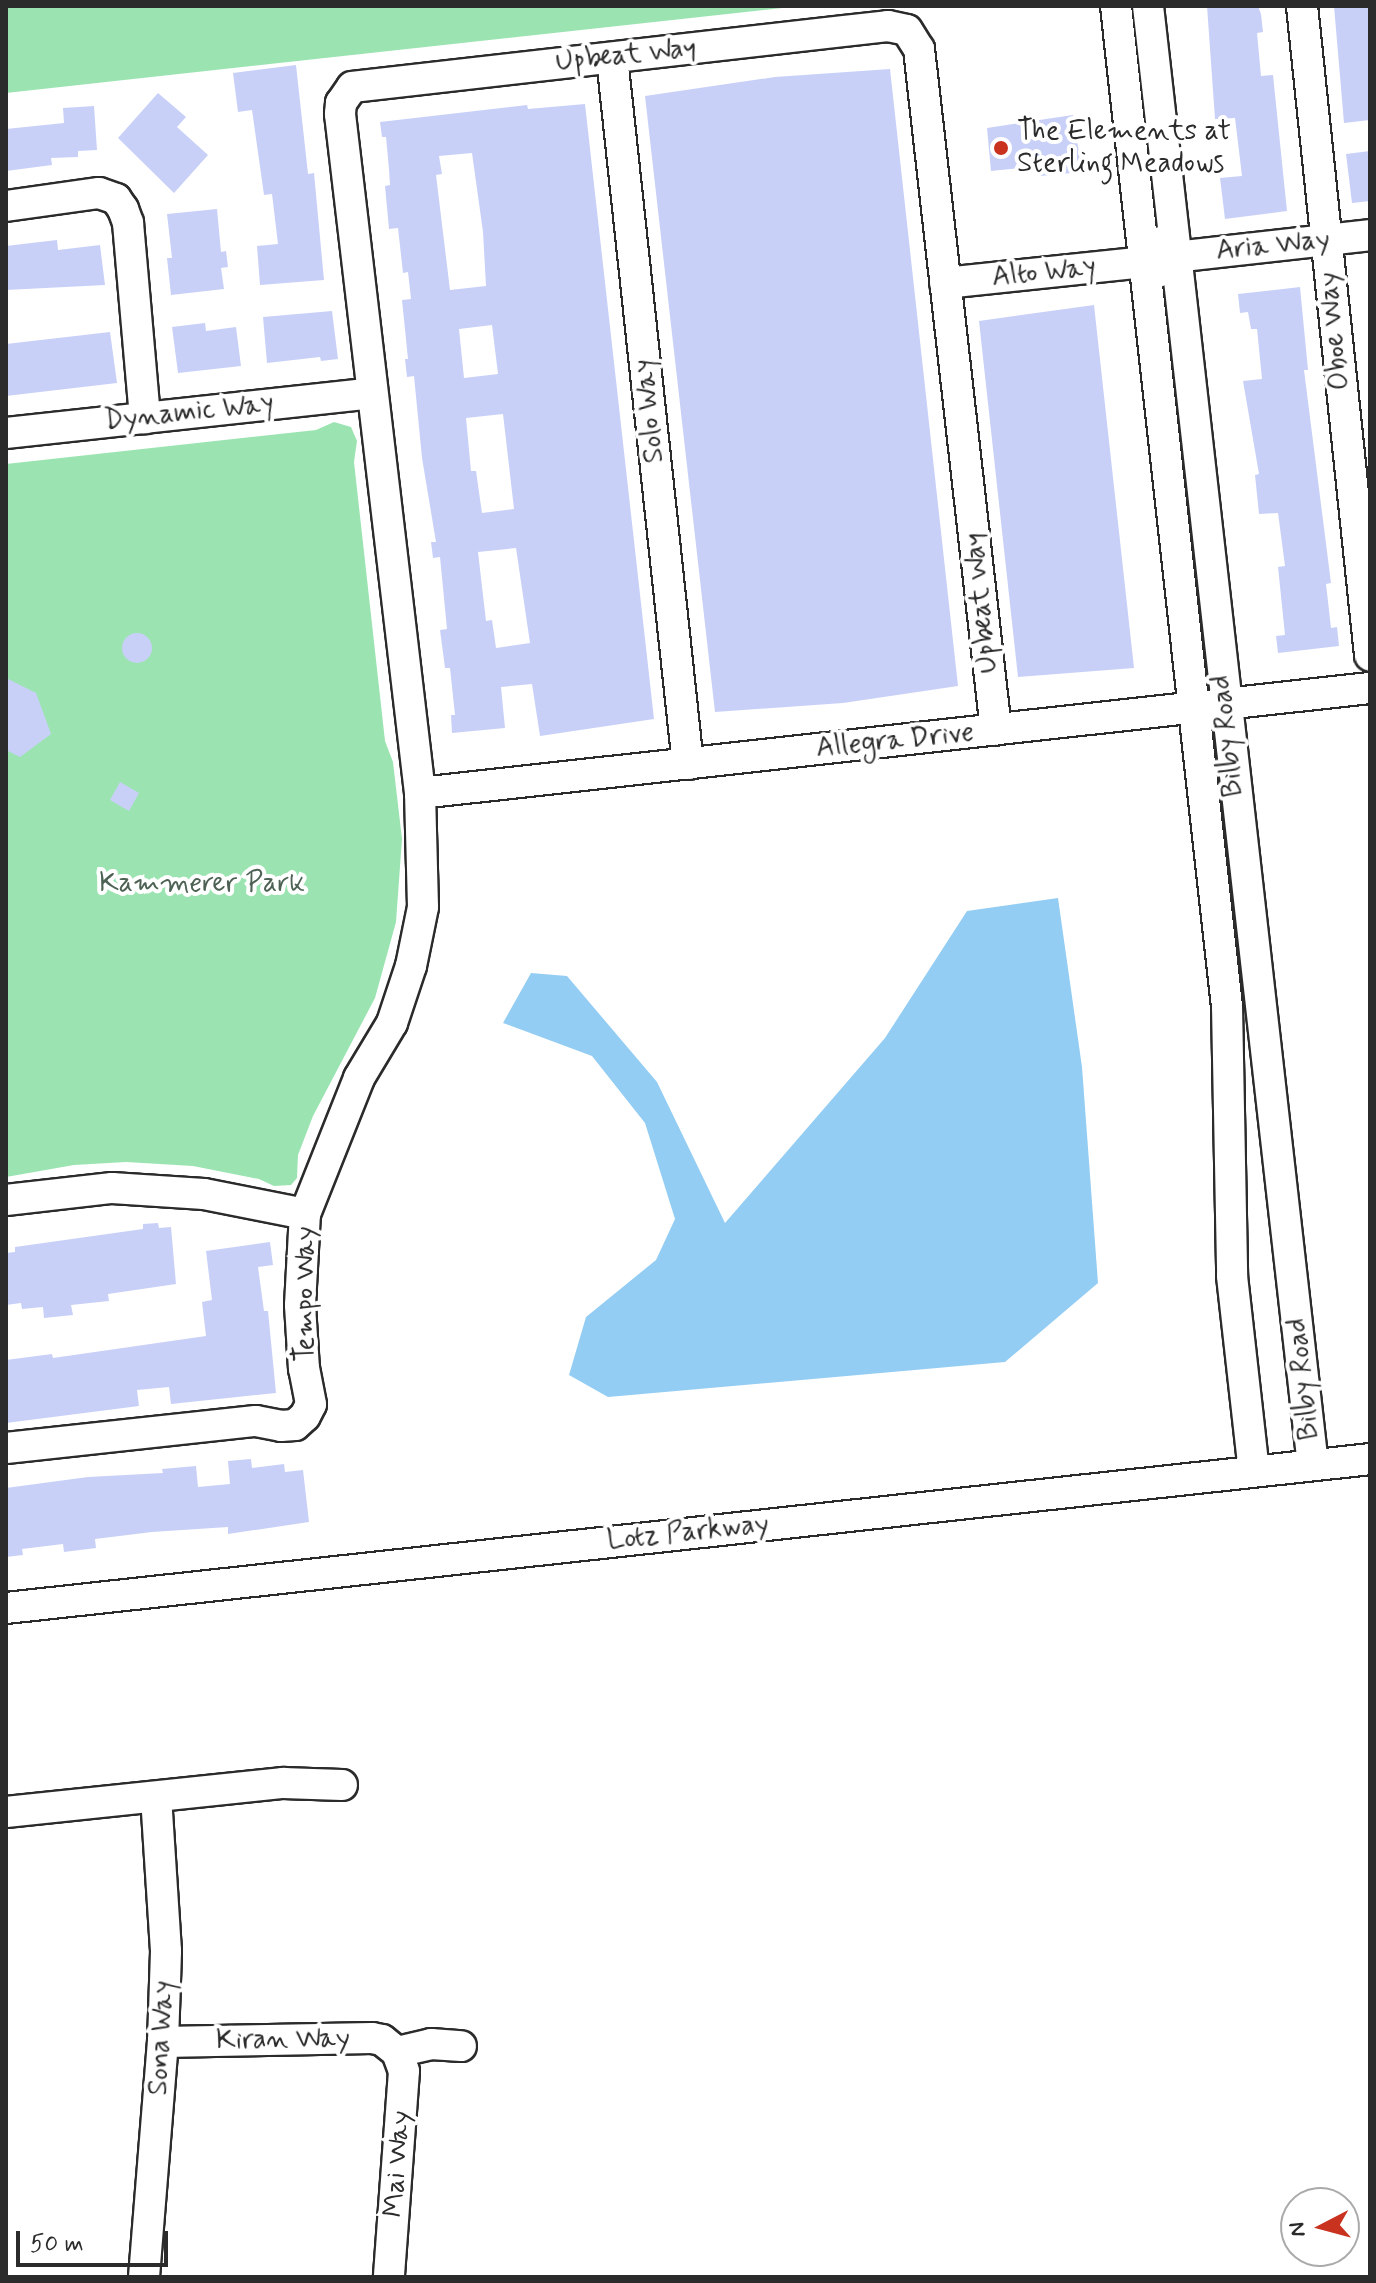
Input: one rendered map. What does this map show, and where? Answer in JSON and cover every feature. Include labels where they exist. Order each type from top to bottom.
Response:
[{"type":"street","name":"Bilby Road","points":[[1116,6],[1227,1006],[1240,1085],[1257,1139],[1304,1466]]},
{"type":"street","name":"Bilby Road","points":[[1148,6],[1225,704],[1304,1466]]},
{"type":"street","name":"Oboe Way","points":[[1302,6],[1370,655]]},
{"type":"street","name":"Upbeat Way","points":[[420,793],[340,114],[344,94],[352,87],[363,84],[888,26],[907,30],[919,49],[996,730]]},
{"type":"street","points":[[1121,54],[1141,102],[1155,228],[1161,244],[1175,257]]},
{"type":"street","name":"Solo Way","points":[[612,58],[688,764]]},
{"type":"street","points":[[6,206],[99,193],[116,199],[123,209],[128,223],[145,418]]},
{"type":"street","name":"Aria Way","points":[[1175,257],[1370,235]]},
{"type":"street","points":[[1144,262],[1157,271],[1163,283],[1176,399],[1184,428],[1197,451]]},
{"type":"street","name":"Alto Way","points":[[945,283],[1144,262]]},
{"type":"street","name":"Dynamic Way","points":[[6,433],[372,393]]},
{"type":"street","name":"Allegra Drive","points":[[420,793],[1370,688]]},
{"type":"street","name":"Tempo Way","points":[[6,1448],[256,1421],[281,1426],[295,1425],[305,1416],[311,1404],[304,1369],[300,1305],[305,1214],[359,1078],[392,1023],[411,966],[423,907],[420,793]]},
{"type":"street","name":"Bilby Road","points":[[1227,1006],[1232,1276],[1254,1471]]},
{"type":"street","points":[[6,1200],[112,1188],[204,1194],[305,1214]]},
{"type":"street","name":"Lotz Parkway","points":[[6,1608],[1370,1459]]},
{"type":"street","points":[[6,1812],[291,1782],[342,1785]]},
{"type":"street","name":"Sona Way","points":[[144,2277],[163,2042],[166,1918],[156,1798]]},
{"type":"street","name":"Kiran Way","points":[[163,2042],[372,2038],[382,2040],[397,2052]]},
{"type":"street","points":[[397,2052],[431,2044],[461,2046]]},
{"type":"street","name":"Mai Way","points":[[389,2277],[404,2071],[397,2052]]},
{"type":"green space","points":[[6,6],[800,6],[6,93]]},
{"type":"green space","name":"Kammerer Park","points":[[334,422],[351,427],[357,441],[354,462],[385,741],[393,762],[402,839],[396,922],[375,998],[313,1116],[298,1155],[297,1178],[291,1185],[274,1186],[259,1179],[193,1166],[126,1162],[74,1165],[6,1177],[6,464],[316,430]]},
{"type":"water","points":[[1058,898],[1082,1067],[1098,1283],[1005,1362],[608,1397],[569,1375],[586,1317],[656,1260],[675,1219],[645,1123],[592,1056],[503,1023],[531,973],[567,976],[657,1082],[725,1223],[885,1038],[967,911]]},
{"type":"building","points":[[1207,6],[1258,6],[1263,32],[1257,33],[1261,76],[1273,75],[1287,211],[1225,219],[1220,178],[1242,176],[1235,118],[1215,119]]},
{"type":"building","points":[[1334,6],[1370,6],[1370,120],[1344,123]]},
{"type":"building","points":[[296,65],[308,174],[314,173],[324,280],[260,285],[257,246],[278,244],[272,194],[264,195],[252,110],[238,112],[233,73]]},
{"type":"building","points":[[890,69],[958,686],[843,703],[715,712],[645,96],[775,77]]},
{"type":"building","points":[[158,93],[186,117],[177,127],[208,155],[174,193],[118,138]]},
{"type":"building","points":[[585,104],[654,719],[540,736],[532,684],[501,687],[505,728],[452,733],[451,715],[455,715],[450,668],[445,668],[440,630],[447,629],[440,557],[433,558],[431,542],[436,542],[422,458],[414,376],[407,377],[405,359],[408,359],[402,300],[411,299],[408,272],[403,273],[398,228],[389,229],[385,186],[390,185],[389,169],[386,137],[382,137],[380,122],[527,105],[528,109]],"holes":[[[472,153],[483,232],[486,286],[450,290],[436,175],[442,174],[439,156]],[[492,325],[498,374],[464,378],[459,329]],[[503,414],[514,509],[482,513],[476,471],[471,471],[466,418]],[[516,548],[530,643],[496,648],[492,620],[486,621],[478,552]]]},
{"type":"building","points":[[94,106],[97,150],[78,151],[78,157],[51,158],[52,165],[6,171],[6,129],[64,123],[63,108]]},
{"type":"building","points":[[1073,115],[1082,172],[1040,176],[1039,166],[991,171],[987,128]]},
{"type":"building","points":[[1370,151],[1370,201],[1352,203],[1346,154]]},
{"type":"building","points":[[217,209],[221,252],[226,251],[228,267],[221,268],[224,289],[171,295],[167,258],[172,258],[167,214]]},
{"type":"building","points":[[57,240],[58,250],[100,245],[105,285],[6,290],[6,246]]},
{"type":"building","points":[[1300,287],[1308,370],[1304,370],[1331,583],[1326,584],[1331,628],[1337,627],[1339,646],[1278,653],[1276,636],[1285,635],[1278,567],[1285,566],[1278,513],[1259,514],[1255,475],[1259,474],[1243,381],[1262,379],[1257,329],[1251,329],[1248,312],[1240,313],[1238,294]]},
{"type":"building","points":[[1094,305],[1134,668],[1018,677],[979,321]]},
{"type":"building","points":[[332,311],[338,359],[321,361],[320,357],[267,363],[263,317]]},
{"type":"building","points":[[205,323],[206,331],[236,327],[241,366],[178,373],[172,327]]},
{"type":"building","points":[[110,332],[117,383],[6,396],[6,344]]},
{"type":"building","points":[[137,633],[148,637],[152,648],[148,659],[137,663],[126,659],[122,648],[126,637]]},
{"type":"building","points":[[6,678],[36,693],[51,734],[20,757],[6,750]]},
{"type":"building","points":[[120,782],[139,793],[129,811],[110,800]]},
{"type":"building","points":[[158,1223],[159,1228],[171,1227],[176,1284],[108,1294],[109,1301],[71,1305],[73,1315],[44,1318],[43,1307],[22,1309],[21,1303],[6,1305],[6,1253],[15,1252],[15,1247],[143,1229],[143,1224]]},
{"type":"building","points":[[270,1242],[273,1265],[258,1267],[264,1311],[268,1311],[276,1393],[171,1404],[169,1387],[137,1390],[139,1406],[6,1423],[6,1360],[52,1354],[53,1358],[206,1336],[202,1302],[212,1300],[206,1251]]},
{"type":"building","points":[[251,1459],[252,1468],[284,1464],[285,1472],[303,1470],[309,1522],[228,1534],[228,1527],[152,1532],[95,1539],[96,1548],[64,1552],[63,1544],[22,1549],[23,1555],[6,1557],[6,1488],[88,1477],[163,1473],[162,1469],[196,1466],[198,1487],[230,1484],[228,1461]]},
{"type":"place","name":"The Elements at Sterling Meadows","points":[[1001,148]]}]
